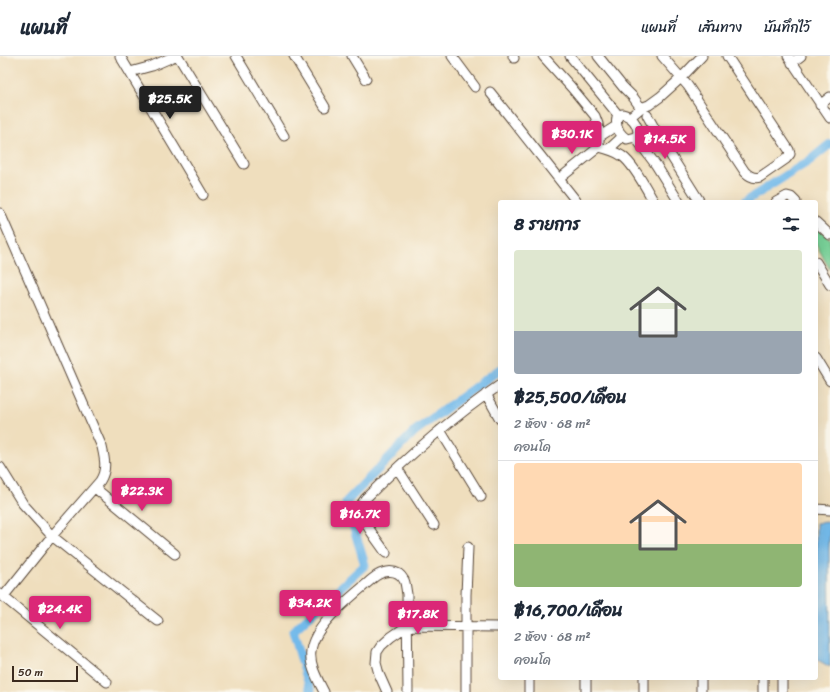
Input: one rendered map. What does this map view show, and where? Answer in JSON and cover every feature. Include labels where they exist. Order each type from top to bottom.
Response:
[{"type":"street","points":[[120,56],[203,196]]},
{"type":"street","points":[[130,72],[152,66],[176,56],[244,164]]},
{"type":"street","points":[[236,56],[284,136]]},
{"type":"street","points":[[294,56],[324,107]]},
{"type":"street","points":[[352,56],[366,79]]},
{"type":"street","points":[[452,56],[475,87]]},
{"type":"street","points":[[543,56],[595,116],[598,124],[599,147]]},
{"type":"street","points":[[570,56],[619,116]]},
{"type":"street","points":[[598,56],[623,87],[646,109],[661,140],[699,200]]},
{"type":"street","points":[[662,56],[692,93],[745,172],[752,177],[760,177],[788,157],[790,154],[789,150],[728,56]]},
{"type":"street","points":[[633,121],[681,78],[702,56]]},
{"type":"street","points":[[801,56],[790,59],[830,118]]},
{"type":"street","points":[[490,92],[575,200]]},
{"type":"street","points":[[820,105],[830,97]]},
{"type":"street","points":[[625,115],[633,121],[638,134],[635,137],[627,139],[623,136],[616,126],[617,117],[619,116],[625,115]]},
{"type":"street","points":[[599,136],[616,126]]},
{"type":"street","points":[[609,149],[623,136]]},
{"type":"street","points":[[635,137],[678,200]]},
{"type":"street","points":[[558,179],[599,147],[609,149],[623,156],[653,200]]},
{"type":"street","points":[[780,200],[787,196],[794,200]]},
{"type":"street","points":[[0,213],[102,447],[105,458],[104,475],[95,488],[2,595],[107,682]]},
{"type":"street","points":[[818,224],[830,236]]},
{"type":"street","points":[[818,265],[830,285]]},
{"type":"street","points":[[818,361],[830,381]]},
{"type":"street","points":[[386,553],[367,526],[360,506],[397,468],[440,430],[498,386]]},
{"type":"street","points":[[486,394],[498,415]]},
{"type":"street","points":[[440,430],[481,497]]},
{"type":"street","points":[[0,467],[23,504],[52,536],[158,621]]},
{"type":"street","points":[[397,468],[434,525]]},
{"type":"street","points":[[95,488],[176,554]]},
{"type":"street","points":[[466,692],[468,547]]},
{"type":"street","points":[[324,692],[313,667],[310,652],[314,639],[323,624],[379,573],[388,571],[396,573],[404,581],[407,594],[408,692]]},
{"type":"street","points":[[388,692],[379,674],[376,662],[377,652],[391,637],[407,626],[498,627]]},
{"type":"street","points":[[529,680],[529,692]]},
{"type":"street","points":[[586,680],[586,692]]},
{"type":"street","points":[[644,680],[644,692]]},
{"type":"street","points":[[701,680],[701,692]]},
{"type":"street","points":[[763,680],[763,692]]},
{"type":"street","points":[[782,680],[782,692]]},
{"type":"green space","points":[[818,228],[830,239],[830,270],[818,248]]},
{"type":"water","points":[[830,522],[830,667],[818,660],[818,523]]},
{"type":"waterway","points":[[747,200],[809,161],[830,144]]},
{"type":"waterway","points":[[311,692],[293,631],[365,565],[346,502],[415,431],[498,370]]}]
